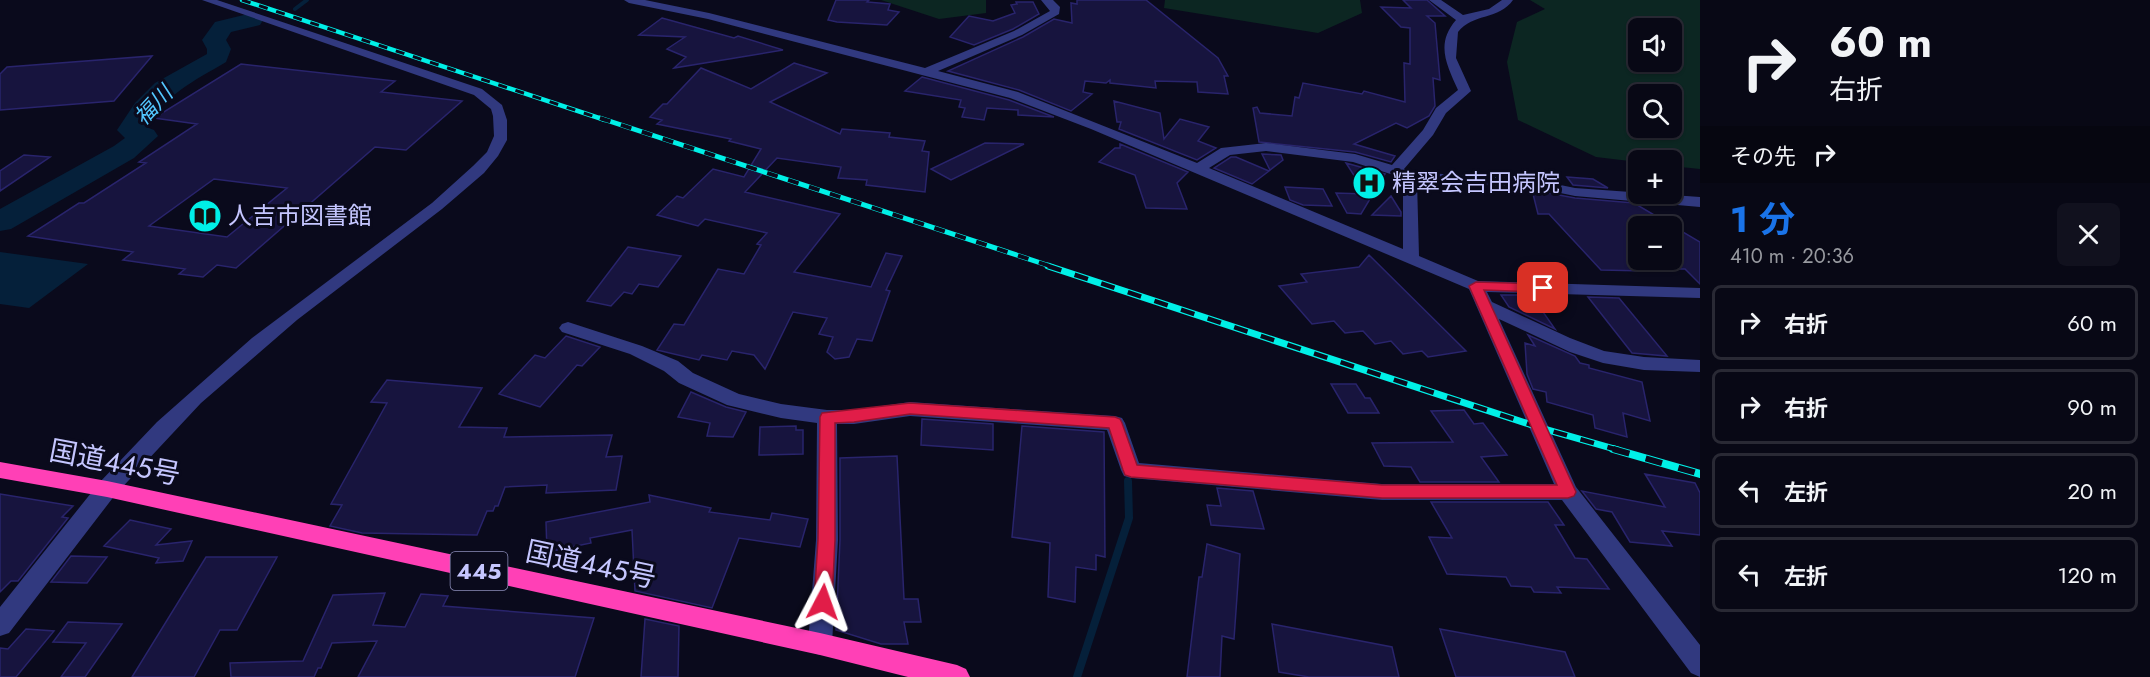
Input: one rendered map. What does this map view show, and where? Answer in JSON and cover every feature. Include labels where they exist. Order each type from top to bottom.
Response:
[{"type":"highway","name":"国道445号","points":[[0,470],[107,489],[820,644],[957,677]]},
{"type":"street","points":[[0,625],[107,489],[181,411],[233,364],[461,185],[494,152],[500,140],[501,129],[497,108],[478,92],[207,0]]},
{"type":"street","points":[[629,0],[709,16],[1014,95],[1096,126],[1476,286],[1700,293]]},
{"type":"street","points":[[926,72],[1018,33],[1055,12],[1055,7],[1046,0]]},
{"type":"street","points":[[1434,0],[1462,20]]},
{"type":"street","points":[[1411,258],[1403,173],[1441,111],[1466,91],[1450,58],[1452,31],[1462,20],[1486,14],[1508,0]]},
{"type":"street","points":[[1197,170],[1226,151],[1266,147],[1355,158],[1403,173],[1536,183],[1575,192],[1700,202]]},
{"type":"street","points":[[1476,286],[1568,492],[1700,665]]},
{"type":"street","points":[[1484,306],[1591,353],[1619,360],[1700,366]]},
{"type":"street","points":[[568,328],[636,350],[671,366],[686,378],[734,400],[781,411],[828,417],[854,417],[910,409],[1115,423],[1131,470],[1382,492],[1568,492]]},
{"type":"street","points":[[820,644],[827,540],[828,417]]},
{"type":"green space","points":[[881,0],[986,0],[986,13],[939,19]]},
{"type":"green space","points":[[1165,0],[1360,0],[1362,13],[1318,33],[1164,8]]},
{"type":"green space","points":[[1530,0],[1700,0],[1700,169],[1682,167],[1682,150],[1628,150],[1628,161],[1596,157],[1518,120],[1507,62],[1517,22],[1545,9]]},
{"type":"water","points":[[0,252],[88,264],[29,308],[0,304]]},
{"type":"building","points":[[836,0],[869,0],[867,2],[890,4],[888,10],[899,12],[887,25],[828,20]]},
{"type":"building","points":[[1077,0],[1146,0],[1218,58],[1228,76],[1224,76],[1228,94],[1198,92],[1197,82],[1155,81],[1156,88],[1110,83],[1110,80],[1106,83],[1085,81],[1083,92],[1092,94],[1071,111],[1019,90],[948,71],[1023,37],[1054,19],[1072,23],[1071,3],[1077,4]]},
{"type":"building","points":[[1403,0],[1427,0],[1445,16],[1427,16],[1435,23],[1440,80],[1433,78],[1435,106],[1429,116],[1407,128],[1396,123],[1354,144],[1395,156],[1391,162],[1355,152],[1259,142],[1253,108],[1257,107],[1260,113],[1292,116],[1295,97],[1299,98],[1303,83],[1362,94],[1364,91],[1405,102],[1404,63],[1410,64],[1410,28],[1401,27],[1381,7],[1411,8]]},
{"type":"building","points":[[1016,2],[1033,2],[1039,14],[1013,29],[974,45],[950,37],[969,16],[993,21],[1015,13],[1011,5],[1017,4]]},
{"type":"building","points":[[662,18],[734,38],[738,36],[783,50],[674,68],[686,57],[667,49],[685,37],[639,35]]},
{"type":"building","points":[[152,56],[114,101],[0,110],[0,74],[7,67]]},
{"type":"building","points":[[794,63],[827,73],[770,102],[840,134],[842,129],[890,133],[889,137],[925,141],[922,151],[929,152],[925,192],[866,185],[867,180],[838,178],[841,167],[777,158],[745,192],[840,214],[794,272],[871,287],[886,253],[902,256],[886,290],[890,291],[872,341],[857,339],[849,357],[835,359],[827,352],[833,337],[819,334],[827,318],[793,312],[765,369],[754,355],[732,351],[727,360],[702,355],[699,360],[657,350],[674,324],[684,325],[718,269],[744,274],[761,245],[757,244],[767,233],[705,219],[698,226],[657,215],[677,196],[683,198],[713,169],[744,177],[761,149],[729,141],[731,139],[657,124],[662,120],[650,117],[663,104],[667,104],[701,68],[751,89]]},
{"type":"building","points":[[241,64],[395,81],[381,92],[462,101],[406,150],[375,147],[236,268],[217,265],[203,277],[179,274],[185,269],[123,260],[133,252],[28,236],[146,163],[139,162],[197,124],[154,118]],"holes":[[[214,179],[287,188],[227,237],[149,226]]]},
{"type":"building","points":[[922,77],[1009,100],[1054,117],[1018,115],[1018,110],[987,108],[984,120],[962,117],[965,108],[959,107],[961,100],[905,91]]},
{"type":"building","points":[[1114,101],[1160,113],[1164,139],[1180,119],[1209,127],[1198,141],[1216,148],[1197,160],[1119,129],[1121,122],[1117,122]]},
{"type":"building","points":[[985,143],[1024,144],[951,180],[931,169]]},
{"type":"building","points":[[1120,144],[1188,172],[1177,183],[1187,209],[1146,208],[1135,175],[1099,162],[1115,148],[1120,148]]},
{"type":"building","points":[[1262,154],[1281,155],[1283,160],[1270,170]]},
{"type":"building","points":[[24,155],[50,157],[0,191],[0,171]]},
{"type":"building","points":[[1231,157],[1269,171],[1252,184],[1214,168]]},
{"type":"building","points":[[1346,163],[1385,174],[1361,214],[1347,213],[1336,193],[1366,194]]},
{"type":"building","points":[[1567,177],[1593,179],[1608,188],[1573,185]]},
{"type":"building","points":[[1285,187],[1323,189],[1332,206],[1303,205],[1290,200]]},
{"type":"building","points":[[1532,190],[1575,198],[1636,204],[1656,216],[1628,216],[1628,270],[1645,271],[1601,270],[1549,214],[1538,214]]},
{"type":"building","points":[[1391,196],[1401,216],[1372,215]]},
{"type":"building","points":[[1682,231],[1700,242],[1700,284],[1685,269],[1682,269]]},
{"type":"building","points":[[628,247],[681,256],[658,287],[639,284],[632,294],[624,292],[611,306],[587,301]]},
{"type":"building","points":[[1369,255],[1466,351],[1428,357],[1422,351],[1403,354],[1391,341],[1375,344],[1363,331],[1345,333],[1334,321],[1312,324],[1279,286],[1307,282],[1301,274],[1359,267]]},
{"type":"building","points":[[1501,295],[1526,295],[1528,299],[1534,299],[1555,329],[1509,307]]},
{"type":"building","points":[[1588,297],[1619,298],[1667,356],[1632,353]]},
{"type":"building","points":[[1528,335],[1575,356],[1580,363],[1589,365],[1589,368],[1642,382],[1650,421],[1623,413],[1627,437],[1595,428],[1593,415],[1547,402],[1546,392],[1533,389],[1527,374],[1525,343],[1535,346]]},
{"type":"building","points":[[566,336],[600,347],[582,366],[577,365],[540,407],[499,394],[535,355],[545,358]]},
{"type":"building","points":[[387,380],[482,388],[459,427],[507,428],[504,437],[612,435],[606,457],[622,456],[616,490],[546,493],[547,485],[505,487],[498,506],[495,506],[493,511],[487,511],[477,535],[362,533],[330,526],[342,505],[331,504],[387,403],[371,402]]},
{"type":"building","points":[[1331,384],[1356,384],[1365,398],[1370,398],[1379,413],[1348,413]]},
{"type":"building","points":[[691,392],[726,407],[746,412],[733,437],[707,436],[710,423],[678,417]]},
{"type":"building","points":[[1464,410],[1474,424],[1483,423],[1507,455],[1481,457],[1499,482],[1420,482],[1411,467],[1384,466],[1372,443],[1453,442],[1431,411]]},
{"type":"building","points":[[922,419],[993,424],[993,450],[921,445]]},
{"type":"building","points":[[796,426],[796,430],[803,430],[803,454],[759,455],[760,427]]},
{"type":"building","points":[[1022,426],[1104,432],[1105,557],[1096,555],[1096,570],[1076,567],[1075,602],[1048,597],[1050,543],[1012,537]]},
{"type":"building","points":[[897,456],[904,599],[918,599],[921,622],[904,622],[908,644],[881,644],[836,630],[840,540],[840,458]]},
{"type":"building","points":[[1645,474],[1695,483],[1700,493],[1700,535],[1662,531],[1672,546],[1630,542],[1612,512],[1596,509],[1582,491],[1665,507]]},
{"type":"building","points":[[1217,488],[1253,491],[1264,529],[1211,525],[1207,505],[1221,506]]},
{"type":"building","points":[[0,494],[73,506],[62,517],[68,518],[18,581],[11,581],[0,592]]},
{"type":"building","points":[[649,495],[711,508],[709,512],[770,520],[772,513],[808,519],[800,547],[739,538],[712,608],[635,591],[632,530],[590,538],[591,543],[547,552],[546,522],[650,502]]},
{"type":"building","points":[[1431,502],[1548,502],[1564,525],[1555,525],[1575,558],[1587,559],[1609,589],[1557,587],[1561,593],[1534,592],[1531,587],[1511,586],[1506,577],[1447,574],[1429,537],[1452,538]]},
{"type":"building","points":[[130,520],[171,529],[156,545],[192,541],[183,561],[156,563],[159,558],[104,546]]},
{"type":"building","points":[[1207,544],[1240,554],[1234,639],[1222,636],[1220,677],[1187,677],[1199,577],[1202,577]]},
{"type":"building","points":[[71,556],[107,557],[87,583],[51,582]]},
{"type":"building","points":[[206,557],[277,557],[237,630],[220,630],[194,677],[132,677]]},
{"type":"building","points":[[385,593],[373,625],[405,627],[421,594],[448,596],[443,606],[594,618],[575,677],[358,677],[377,641],[332,643],[321,668],[318,668],[314,677],[231,677],[230,663],[303,661],[333,595]]},
{"type":"building","points":[[645,619],[679,626],[678,677],[641,677]]},
{"type":"building","points":[[68,622],[122,624],[85,677],[61,677],[86,643],[53,642]]},
{"type":"building","points":[[1272,624],[1392,647],[1399,677],[1309,677],[1279,672]]},
{"type":"building","points":[[26,629],[54,631],[16,677],[0,677],[0,648],[8,649]]},
{"type":"building","points":[[1440,629],[1565,652],[1575,677],[1456,677]]},
{"type":"waterway","name":"福川","points":[[295,9],[307,0]]},
{"type":"waterway","name":"福川","points":[[0,222],[124,152],[144,136],[130,130],[144,109],[164,88],[218,57],[219,49],[214,40],[223,27],[252,20]]},
{"type":"waterway","points":[[1077,677],[1129,518],[1128,481]]},
{"type":"railway","points":[[242,0],[605,120]]},
{"type":"railway","points":[[600,118],[1053,267]]},
{"type":"railway","points":[[1048,266],[1541,428],[1618,450]]},
{"type":"railway","points":[[1613,449],[1700,474]]},
{"type":"place","name":"精翠会吉田病院","points":[[1369,183]]},
{"type":"place","name":"人吉市図書館","points":[[205,216]]},
{"type":"route","points":[[823,602],[827,540],[828,417],[854,417],[910,409],[1115,423],[1131,470],[1382,492],[1568,492],[1476,286],[1543,288]]}]
